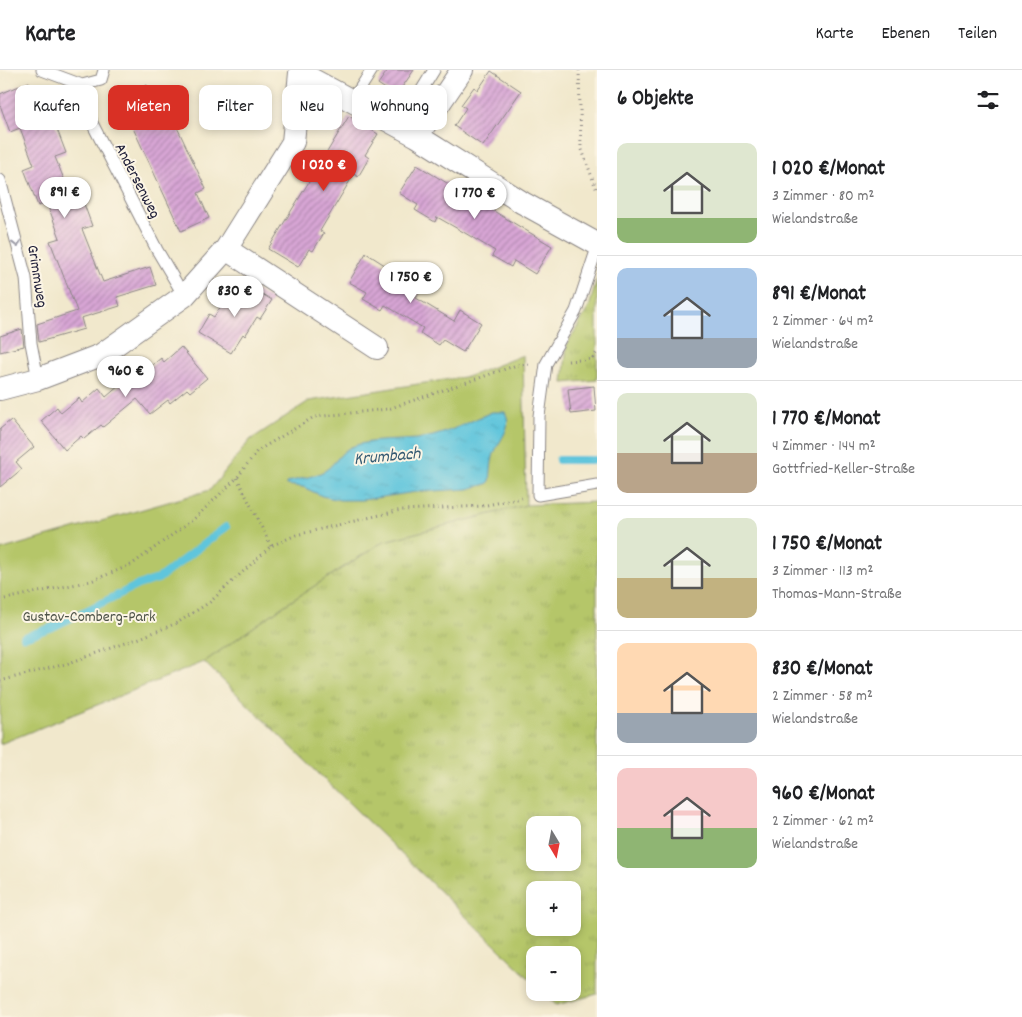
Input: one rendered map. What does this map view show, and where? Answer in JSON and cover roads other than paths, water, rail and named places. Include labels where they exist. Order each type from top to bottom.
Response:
[{"type":"street","points":[[462,70],[408,131],[523,203],[597,244]]},
{"type":"street","points":[[0,389],[38,379],[101,356],[184,296],[226,250],[293,142],[301,72],[352,101]]},
{"type":"street","points":[[226,250],[377,348]]},
{"type":"lane","points":[[42,70],[82,85],[100,80],[104,70]]},
{"type":"lane","points":[[362,85],[372,70]]},
{"type":"lane","points":[[408,131],[434,70]]},
{"type":"lane","name":"Andersenweg","points":[[96,130],[157,250],[184,296]]},
{"type":"lane","name":"Grimmweg","points":[[0,180],[26,278],[31,343],[38,379]]},
{"type":"lane","points":[[597,248],[576,312],[546,364],[539,416],[538,494],[597,485]]},
{"type":"water","points":[[492,412],[505,412],[507,424],[504,435],[493,457],[490,481],[487,484],[468,489],[416,492],[362,500],[340,500],[322,496],[303,487],[286,485],[286,483],[316,475],[326,470],[344,452],[359,444],[433,436]]},
{"type":"waterway","name":"Krumbach","points":[[559,460],[597,460]]},
{"type":"waterway","name":"Krumbach","points":[[24,637],[53,627],[138,585],[158,579],[226,527]]},
{"type":"park label","name":"Gustav-Comberg-Park","points":[[89,615]]}]
